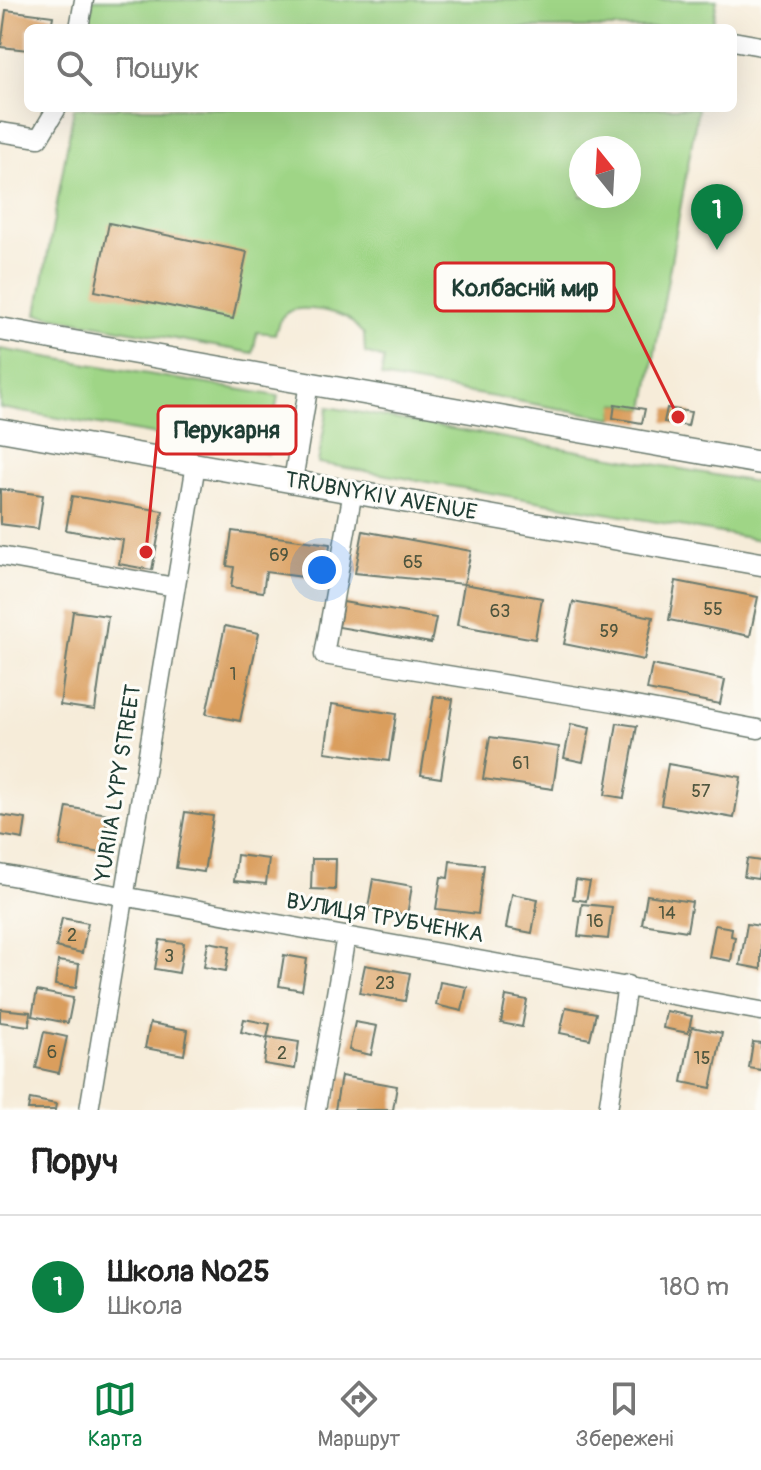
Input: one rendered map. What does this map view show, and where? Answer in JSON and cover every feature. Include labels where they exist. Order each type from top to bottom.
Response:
[{"type":"main road","points":[[0,329],[761,463]]},
{"type":"main road","name":"TRUBNYKIV AVENUE","points":[[0,430],[761,564]]},
{"type":"street","points":[[80,24],[84,0]]},
{"type":"street","points":[[737,42],[761,46]]},
{"type":"street","points":[[0,132],[39,138],[55,112]]},
{"type":"street","points":[[293,481],[309,383]]},
{"type":"street","name":"YURIIA LYPY STREET","points":[[89,1110],[196,464]]},
{"type":"street","points":[[353,491],[324,655],[614,702],[758,729]]},
{"type":"street","points":[[0,556],[175,587]]},
{"type":"street","name":"ВУЛИЦЯ ТРУБЧЕНКА","points":[[0,874],[761,1011]]},
{"type":"street","points":[[316,1110],[346,936]]},
{"type":"street","points":[[608,1110],[627,985]]},
{"type":"green space","points":[[93,0],[717,0],[713,24],[89,24]]},
{"type":"green space","points":[[73,112],[697,112],[645,409],[616,404],[613,418],[381,377],[384,359],[365,353],[364,334],[345,317],[332,313],[294,310],[281,319],[275,334],[257,332],[253,353],[37,314]]},
{"type":"green space","points":[[0,349],[278,396],[268,454],[0,408]]},
{"type":"green space","points":[[328,407],[761,483],[761,540],[318,463]]},
{"type":"building","points":[[6,10],[53,16],[52,24],[24,24],[24,50],[1,47]]},
{"type":"building","points":[[109,223],[247,252],[233,319],[95,291]]},
{"type":"building","points":[[615,404],[645,409],[642,423],[613,418]]},
{"type":"building","points":[[667,408],[691,412],[688,426],[664,422]]},
{"type":"building","points":[[0,489],[43,495],[38,529],[0,524]]},
{"type":"building","points":[[72,496],[163,511],[152,570],[119,564],[123,540],[66,530]]},
{"type":"building","points":[[232,531],[330,544],[326,580],[266,572],[263,592],[231,587],[234,567],[227,566]]},
{"type":"building","points":[[363,531],[471,551],[464,584],[355,573]]},
{"type":"building","points":[[676,581],[758,597],[750,636],[669,620]]},
{"type":"building","points":[[464,584],[542,598],[535,639],[457,625]]},
{"type":"building","points":[[343,602],[436,618],[431,643],[339,627]]},
{"type":"building","points":[[573,602],[653,617],[644,660],[564,644]]},
{"type":"building","points":[[73,611],[108,616],[95,710],[60,705]]},
{"type":"building","points":[[225,626],[259,633],[240,721],[206,714]]},
{"type":"building","points":[[652,665],[725,680],[720,704],[647,690]]},
{"type":"building","points":[[434,696],[453,699],[441,778],[421,775]]},
{"type":"building","points":[[332,704],[396,714],[389,761],[325,752]]},
{"type":"building","points":[[617,723],[637,726],[624,798],[605,795]]},
{"type":"building","points":[[571,724],[590,728],[583,762],[564,758]]},
{"type":"building","points":[[490,737],[559,747],[553,789],[483,779]]},
{"type":"building","points":[[668,764],[741,777],[734,818],[661,805]]},
{"type":"building","points":[[67,807],[108,814],[102,853],[60,846]]},
{"type":"building","points":[[185,812],[213,816],[204,872],[176,868]]},
{"type":"building","points":[[0,815],[26,819],[23,839],[0,835]]},
{"type":"building","points":[[237,855],[269,859],[266,884],[234,881]]},
{"type":"building","points":[[312,859],[336,859],[335,890],[311,889]]},
{"type":"building","points":[[747,859],[761,861],[758,879],[744,877]]},
{"type":"building","points":[[450,861],[484,865],[478,914],[436,909],[441,877],[448,878]]},
{"type":"building","points":[[373,879],[412,886],[407,915],[368,908]]},
{"type":"building","points":[[576,880],[590,882],[586,901],[573,899]]},
{"type":"building","points":[[512,894],[538,899],[532,933],[506,928]]},
{"type":"building","points":[[647,895],[692,902],[687,931],[642,924]]},
{"type":"building","points":[[582,904],[612,907],[608,939],[578,936]]},
{"type":"building","points":[[62,918],[88,923],[82,953],[56,947]]},
{"type":"building","points":[[747,924],[761,926],[761,969],[740,965]]},
{"type":"building","points":[[715,925],[732,928],[731,936],[735,937],[731,961],[709,957]]},
{"type":"building","points":[[160,940],[184,943],[179,973],[155,969]]},
{"type":"building","points":[[208,942],[230,946],[226,971],[204,967]]},
{"type":"building","points":[[284,955],[307,959],[302,990],[279,986]]},
{"type":"building","points":[[58,961],[79,964],[76,988],[55,985]]},
{"type":"building","points":[[365,965],[410,973],[405,1001],[359,993]]},
{"type":"building","points":[[440,982],[467,987],[462,1011],[436,1005]]},
{"type":"building","points":[[37,991],[73,998],[68,1023],[32,1016]]},
{"type":"building","points":[[506,996],[527,1000],[522,1027],[501,1023]]},
{"type":"building","points":[[566,1007],[596,1013],[590,1039],[560,1033]]},
{"type":"building","points":[[0,1009],[30,1012],[29,1026],[0,1022]]},
{"type":"building","points":[[666,1011],[692,1016],[688,1033],[663,1028]]},
{"type":"building","points":[[244,1019],[270,1024],[267,1038],[241,1032]]},
{"type":"building","points":[[355,1022],[377,1026],[371,1055],[349,1050]]},
{"type":"building","points":[[150,1023],[188,1030],[184,1055],[145,1048]]},
{"type":"building","points":[[692,1027],[722,1033],[711,1088],[682,1082]]},
{"type":"building","points":[[44,1032],[67,1037],[59,1073],[36,1068]]},
{"type":"building","points":[[268,1037],[299,1042],[295,1069],[264,1064]]},
{"type":"building","points":[[753,1042],[761,1043],[761,1070],[749,1068]]},
{"type":"building","points":[[341,1076],[397,1086],[393,1110],[335,1110]]},
{"type":"building","points":[[30,1099],[56,1104],[55,1110],[28,1110]]},
{"type":"place","name":"Школа №25","points":[[717,250]]},
{"type":"place","name":"Колбасній мир","points":[[678,417]]},
{"type":"place","name":"Перукарня","points":[[146,552]]}]
